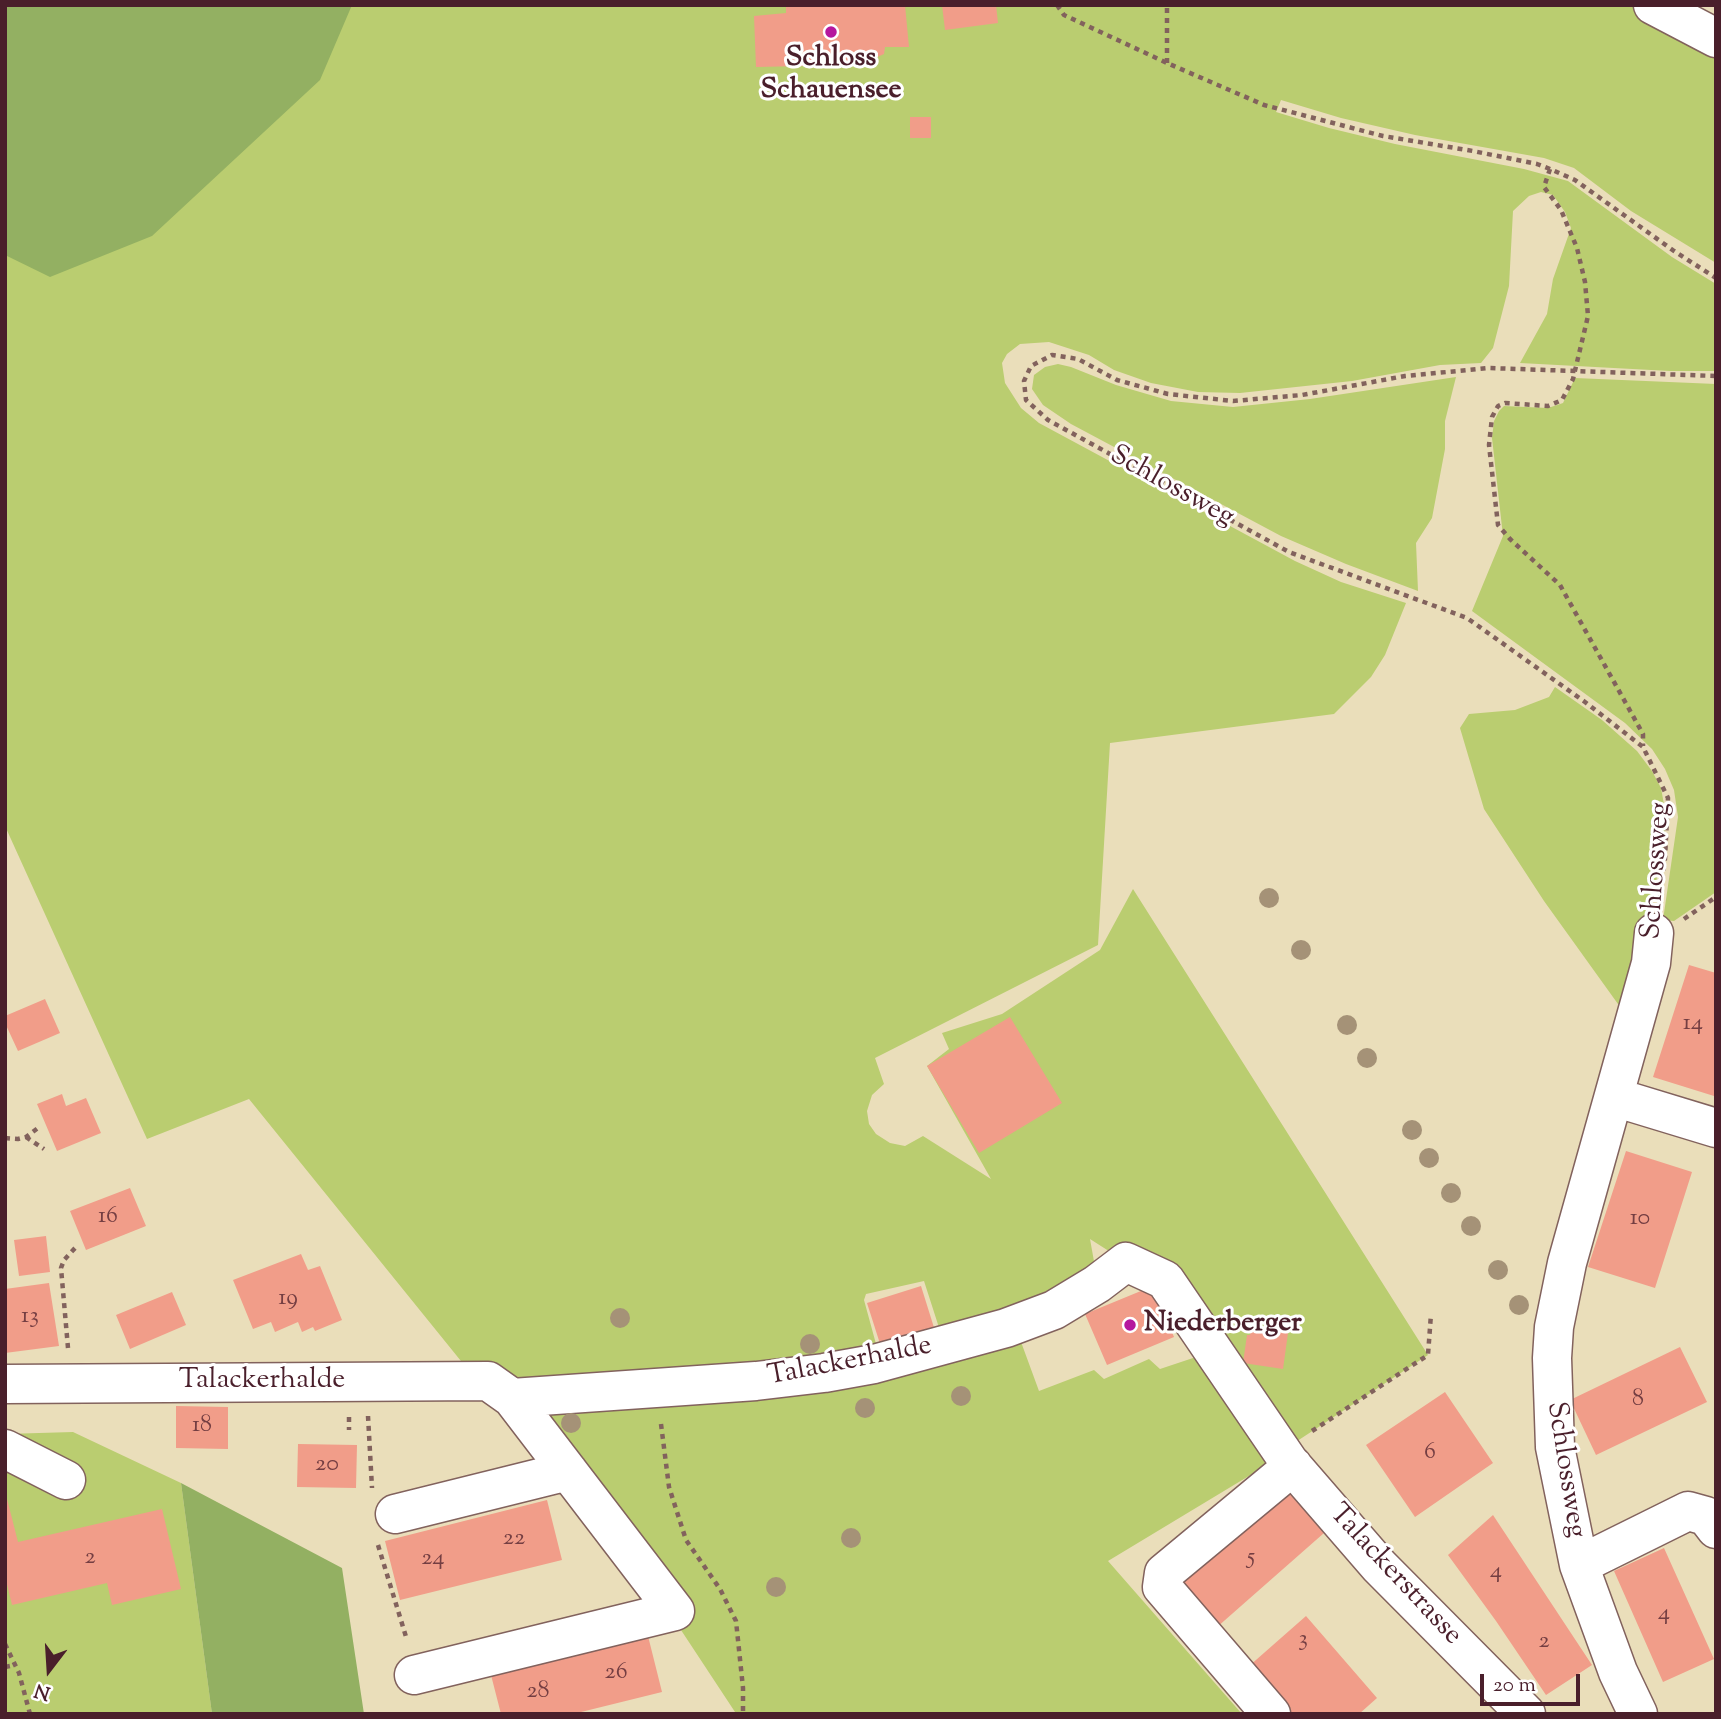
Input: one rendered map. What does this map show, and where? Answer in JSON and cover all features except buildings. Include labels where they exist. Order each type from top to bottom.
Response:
[{"type":"street","points":[[1653,5],[1716,38]]},
{"type":"street","name":"Schlossweg","points":[[1638,1714],[1618,1672],[1579,1565],[1556,1447],[1552,1410],[1553,1348],[1554,1327],[1567,1263],[1651,964],[1667,928]]},
{"type":"street","points":[[1614,1097],[1716,1128]]},
{"type":"street","name":"Talackerhalde","points":[[512,1398],[810,1375],[888,1360],[1006,1328],[1054,1310],[1097,1284],[1126,1262],[1165,1280]]},
{"type":"street","name":"Talackerstrasse","points":[[1165,1280],[1287,1458],[1379,1566],[1527,1714]]},
{"type":"street","name":"Talackerhalde","points":[[5,1384],[488,1381],[512,1398],[675,1611],[414,1675]]},
{"type":"street","points":[[5,1448],[66,1480]]},
{"type":"street","points":[[1271,1714],[1162,1587],[1164,1573],[1287,1458]]},
{"type":"street","points":[[395,1514],[568,1471]]},
{"type":"street","points":[[1579,1565],[1688,1511],[1706,1516],[1716,1529]]},
{"type":"path","points":[[1057,5],[1064,15],[1264,105],[1382,136],[1473,151],[1550,169],[1575,180],[1716,278]]},
{"type":"path","points":[[1167,5],[1167,63]]},
{"type":"path","points":[[1550,169],[1544,187],[1561,210],[1577,248],[1585,282],[1588,316],[1573,379],[1562,400],[1548,406],[1505,403],[1498,406],[1492,417],[1489,445],[1498,525],[1510,540],[1560,584],[1643,734],[1643,747]]},
{"type":"path","name":"Schlossweg","points":[[1667,928],[1665,859],[1668,798],[1643,747],[1467,618],[1289,552],[1048,420],[1026,400],[1024,381],[1031,366],[1052,355],[1078,359],[1117,380],[1168,394],[1233,401],[1301,395],[1405,376],[1489,368],[1716,376]]},
{"type":"path","points":[[1667,928],[1716,897]]},
{"type":"path","points":[[5,1138],[26,1137],[38,1128]]},
{"type":"path","points":[[26,1137],[44,1149]]},
{"type":"path","points":[[71,1383],[60,1280],[64,1260],[76,1247]]},
{"type":"path","points":[[1287,1458],[1428,1355],[1431,1314]]},
{"type":"path","points":[[656,1388],[669,1487],[686,1540],[720,1589],[736,1621],[743,1714]]},
{"type":"path","points":[[5,1644],[15,1665],[30,1714]]},
{"type":"path","points":[[5,1667],[15,1665]]},
{"type":"green space","points":[[5,5],[1625,5],[1716,46],[1716,263],[1631,211],[1574,168],[1544,158],[1415,135],[1341,118],[1281,100],[1276,112],[1395,144],[1524,169],[1568,181],[1672,257],[1716,284],[1716,371],[1520,363],[1547,314],[1553,279],[1571,228],[1565,212],[1553,195],[1541,192],[1529,196],[1513,211],[1509,286],[1493,348],[1481,363],[1440,365],[1352,381],[1240,393],[1198,392],[1151,383],[1114,370],[1089,355],[1049,342],[1020,344],[1007,354],[1002,363],[1005,383],[1021,408],[1039,423],[1295,561],[1341,582],[1406,603],[1385,655],[1371,677],[1334,714],[1110,743],[1098,945],[875,1058],[884,1084],[872,1095],[867,1111],[869,1124],[876,1134],[890,1143],[905,1146],[923,1136],[991,1179],[927,1066],[949,1049],[942,1033],[1002,1014],[1100,950],[1133,889],[1428,1355],[1282,1451],[1126,1262],[1090,1239],[1095,1267],[1092,1275],[943,1340],[924,1281],[866,1294],[864,1300],[879,1355],[531,1390],[465,1366],[249,1099],[147,1139],[5,826]]},
{"type":"green space","points":[[5,5],[352,5],[320,80],[152,236],[50,277],[5,255]]},
{"type":"green space","points":[[1058,364],[1171,401],[1233,407],[1310,399],[1456,377],[1445,421],[1445,449],[1432,518],[1416,543],[1418,591],[1281,536],[1071,424],[1043,405],[1032,389],[1034,375],[1045,367]]},
{"type":"green space","points":[[1575,378],[1716,384],[1716,892],[1674,921],[1663,920],[1678,817],[1674,790],[1652,749],[1625,723],[1472,611],[1503,536],[1492,438],[1494,421],[1504,406],[1548,408],[1563,403]]},
{"type":"green space","points":[[1555,687],[1602,720],[1637,751],[1661,788],[1665,810],[1665,836],[1646,933],[1623,1011],[1544,901],[1484,809],[1460,728],[1469,714],[1515,710],[1549,697]]},
{"type":"green space","points":[[1017,1331],[1039,1391],[1094,1370],[1104,1379],[1149,1359],[1160,1369],[1202,1355],[1277,1459],[1108,1561],[1242,1714],[731,1714],[735,1712],[538,1413]]},
{"type":"green space","points":[[73,1432],[181,1483],[212,1714],[5,1714],[5,1434]]},
{"type":"green space","points":[[181,1483],[342,1568],[364,1714],[212,1714]]},
{"type":"place","name":"Schloss Schauensee","points":[[831,32]]},
{"type":"place","name":"Niederberger","points":[[1130,1325]]}]
